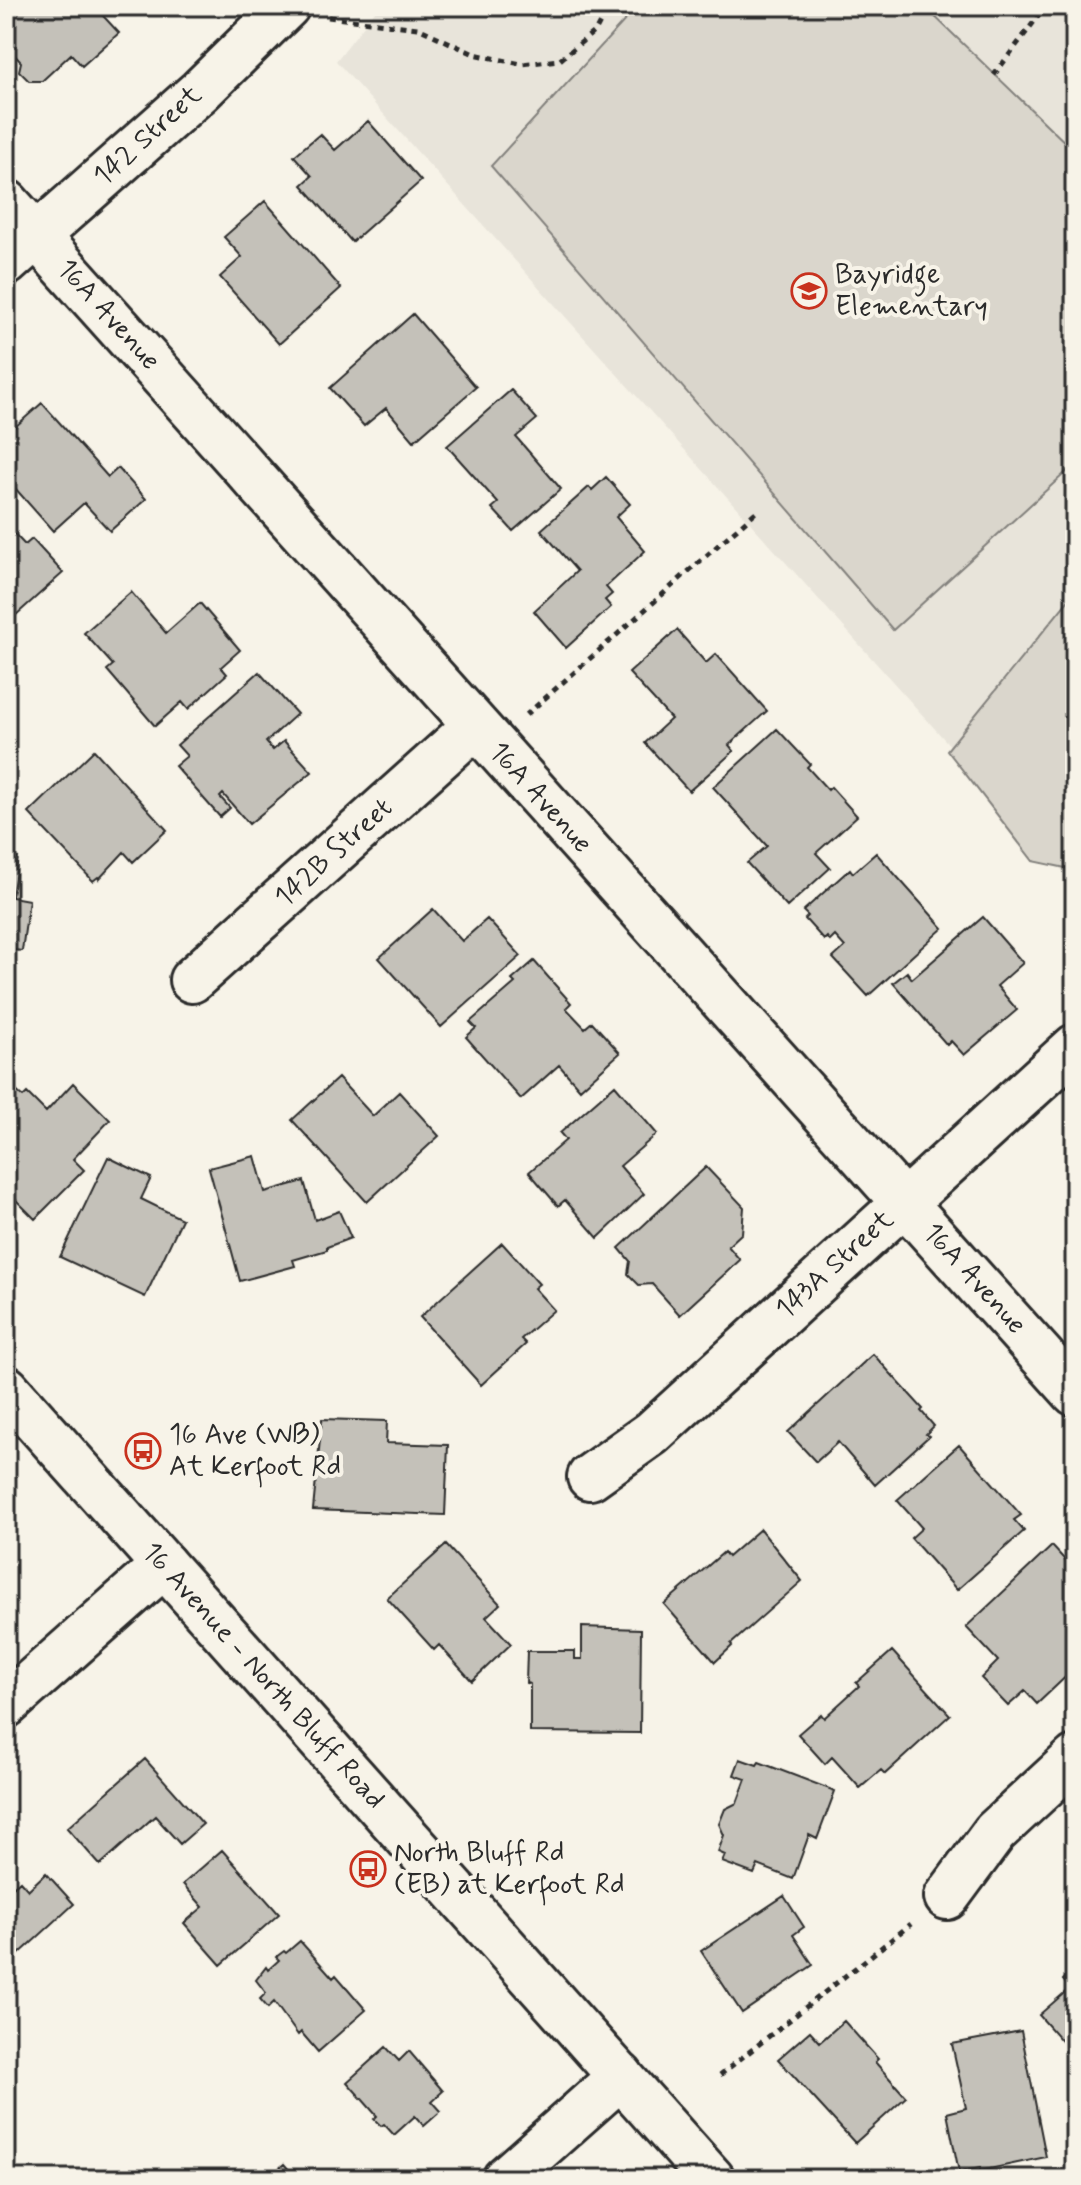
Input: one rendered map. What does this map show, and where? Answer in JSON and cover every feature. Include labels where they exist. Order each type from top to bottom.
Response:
[{"type":"street","name":"142 Street","points":[[21,249],[200,91],[307,12]]},
{"type":"street","name":"16A Avenue","points":[[6,202],[21,249],[483,735],[1075,1393]]},
{"type":"street","name":"142B Street","points":[[192,980],[483,735]]},
{"type":"street","name":"143A Street","points":[[590,1477],[652,1433],[1075,1047]]},
{"type":"street","name":"16 Avenue - North Bluff Road","points":[[6,1388],[712,2179]]},
{"type":"street","points":[[6,1705],[164,1565]]},
{"type":"street","points":[[947,1897],[995,1832],[1075,1758]]},
{"type":"street","points":[[505,2179],[621,2076]]},
{"type":"path","points":[[307,12],[418,28],[474,54],[521,64],[560,60],[596,30],[609,6]]},
{"type":"path","points":[[994,75],[1046,6]]},
{"type":"path","points":[[1061,6],[1075,20]]},
{"type":"path","points":[[483,735],[758,510]]},
{"type":"path","points":[[720,2075],[947,1897]]},
{"type":"shaded area","name":"Bayridge Elementary","points":[[379,6],[1075,6],[1075,885],[336,61]]},
{"type":"shaded area","name":"Bayridge Elementary","points":[[638,6],[924,6],[1075,152],[1075,464],[893,630],[491,166]]},
{"type":"shaded area","points":[[1075,592],[1075,870],[1033,861],[947,750]]},
{"type":"building","points":[[6,6],[94,6],[119,33],[82,66],[71,54],[42,81],[29,81],[19,71],[21,62],[6,46]]},
{"type":"building","points":[[368,121],[421,181],[352,242],[302,185],[312,176],[294,156],[320,134],[335,150]]},
{"type":"building","points":[[265,201],[341,288],[279,344],[220,277],[242,257],[224,237]]},
{"type":"building","points":[[413,314],[476,387],[414,441],[386,408],[364,426],[330,388]]},
{"type":"building","points":[[511,390],[537,419],[516,437],[561,489],[513,531],[492,508],[498,503],[447,446]]},
{"type":"building","points":[[42,403],[108,477],[118,468],[146,499],[110,531],[84,503],[53,531],[6,478],[6,423],[9,421],[15,427]]},
{"type":"building","points":[[606,477],[630,504],[616,517],[645,551],[606,587],[612,594],[605,600],[611,607],[566,648],[534,611],[577,571],[541,530],[589,487],[592,490]]},
{"type":"building","points":[[6,525],[25,545],[32,539],[63,573],[6,624]]},
{"type":"building","points":[[131,592],[166,633],[200,603],[240,650],[221,667],[227,674],[188,709],[182,702],[155,726],[107,670],[113,665],[84,633]]},
{"type":"building","points":[[677,630],[706,663],[716,654],[767,711],[729,745],[734,751],[689,791],[645,743],[671,719],[629,673]]},
{"type":"building","points":[[259,672],[297,714],[266,742],[273,750],[284,741],[312,772],[249,824],[223,794],[220,797],[230,808],[220,817],[175,766],[187,756],[177,745]]},
{"type":"building","points":[[777,729],[810,764],[807,767],[828,790],[831,787],[857,816],[816,853],[830,868],[787,907],[747,863],[767,846],[713,787]]},
{"type":"building","points":[[94,750],[167,830],[133,862],[124,852],[99,879],[93,881],[29,813]]},
{"type":"building","points":[[876,853],[943,928],[868,996],[833,958],[845,947],[835,936],[830,941],[827,937],[824,940],[805,919],[808,916],[803,911],[850,869],[853,873]]},
{"type":"building","points":[[6,857],[18,858],[12,897],[29,900],[22,951],[6,949]]},
{"type":"building","points":[[433,909],[462,941],[487,919],[521,956],[441,1027],[379,958]]},
{"type":"building","points":[[983,917],[1023,963],[997,986],[1017,1010],[964,1055],[951,1041],[947,1045],[893,983],[907,972],[912,979]]},
{"type":"building","points":[[534,961],[571,1003],[566,1008],[585,1028],[592,1022],[620,1053],[580,1089],[559,1065],[521,1099],[466,1037],[476,1028],[470,1022],[515,983],[512,980]]},
{"type":"building","points":[[338,1078],[373,1116],[399,1092],[439,1136],[367,1202],[292,1120]]},
{"type":"building","points":[[6,1082],[23,1097],[27,1093],[46,1112],[73,1083],[110,1120],[73,1159],[84,1170],[35,1219],[6,1190]]},
{"type":"building","points":[[615,1085],[657,1134],[620,1166],[644,1194],[598,1238],[565,1200],[558,1206],[529,1172],[566,1140],[560,1133]]},
{"type":"building","points":[[255,1156],[265,1192],[304,1181],[315,1220],[339,1211],[351,1238],[327,1247],[327,1250],[293,1260],[295,1266],[240,1281],[209,1168]]},
{"type":"building","points":[[108,1157],[151,1178],[141,1199],[182,1219],[145,1297],[60,1257]]},
{"type":"building","points":[[706,1167],[744,1207],[742,1233],[728,1246],[740,1260],[680,1315],[652,1284],[639,1285],[628,1274],[630,1261],[619,1248]]},
{"type":"building","points":[[1075,1174],[1075,1195],[1065,1184]]},
{"type":"building","points":[[502,1243],[539,1284],[534,1288],[554,1310],[521,1339],[526,1344],[481,1385],[420,1317]]},
{"type":"building","points":[[873,1354],[923,1409],[921,1411],[934,1426],[926,1434],[929,1436],[875,1485],[838,1442],[816,1462],[788,1432]]},
{"type":"building","points":[[322,1419],[387,1421],[386,1443],[448,1445],[445,1515],[313,1510]]},
{"type":"building","points":[[959,1445],[1021,1515],[1014,1520],[1024,1531],[957,1590],[911,1538],[922,1528],[897,1500]]},
{"type":"building","points":[[760,1529],[802,1581],[715,1662],[664,1604],[724,1552],[728,1557]]},
{"type":"building","points":[[446,1545],[500,1604],[486,1617],[511,1644],[472,1681],[439,1645],[434,1650],[387,1598]]},
{"type":"building","points":[[1052,1546],[1075,1571],[1075,1668],[1037,1704],[1025,1691],[1008,1706],[981,1678],[998,1661],[966,1627]]},
{"type":"building","points":[[582,1627],[641,1629],[640,1733],[530,1732],[527,1651],[575,1651],[575,1659],[582,1659]]},
{"type":"building","points":[[892,1651],[950,1715],[885,1774],[881,1770],[860,1788],[832,1757],[825,1764],[798,1734],[821,1714],[824,1718],[859,1686],[856,1683]]},
{"type":"building","points":[[145,1759],[203,1824],[180,1844],[155,1816],[100,1865],[67,1828]]},
{"type":"building","points":[[740,1759],[757,1765],[759,1762],[835,1791],[817,1839],[809,1835],[793,1879],[758,1865],[754,1874],[722,1862],[725,1855],[718,1852],[724,1835],[719,1824],[725,1809],[737,1803],[746,1779],[734,1775]]},
{"type":"building","points":[[222,1850],[279,1914],[221,1965],[184,1923],[203,1907],[183,1884]]},
{"type":"building","points":[[46,1873],[74,1904],[6,1966],[6,1893],[20,1881],[28,1890]]},
{"type":"building","points":[[784,1896],[804,1927],[793,1935],[813,1965],[742,2013],[701,1951]]},
{"type":"building","points":[[300,1941],[333,1978],[336,1975],[366,2010],[318,2052],[301,2032],[298,2035],[274,2002],[268,2008],[260,1999],[266,1993],[256,1980],[266,1967],[268,1970],[279,1960],[276,1957]]},
{"type":"building","points":[[1075,1969],[1075,2056],[1039,2015],[1070,1988],[1063,1980]]},
{"type":"building","points":[[844,2021],[906,2097],[855,2143],[778,2059],[810,2031],[820,2042]]},
{"type":"building","points":[[1021,2031],[1046,2157],[980,2171],[980,2168],[959,2172],[947,2113],[966,2108],[952,2044]]},
{"type":"building","points":[[386,2047],[399,2061],[409,2051],[443,2091],[432,2101],[441,2111],[424,2126],[415,2116],[394,2135],[374,2119],[377,2116],[347,2082]]},
{"type":"building","points":[[284,2164],[297,2179],[267,2179]]},
{"type":"place","name":"Bayridge Elementary","points":[[809,291]]},
{"type":"place","name":"16 Ave (WB) At Kerfoot Rd","points":[[143,1451]]},
{"type":"place","name":"North Bluff Rd (EB) at Kerfoot Rd","points":[[368,1869]]}]
